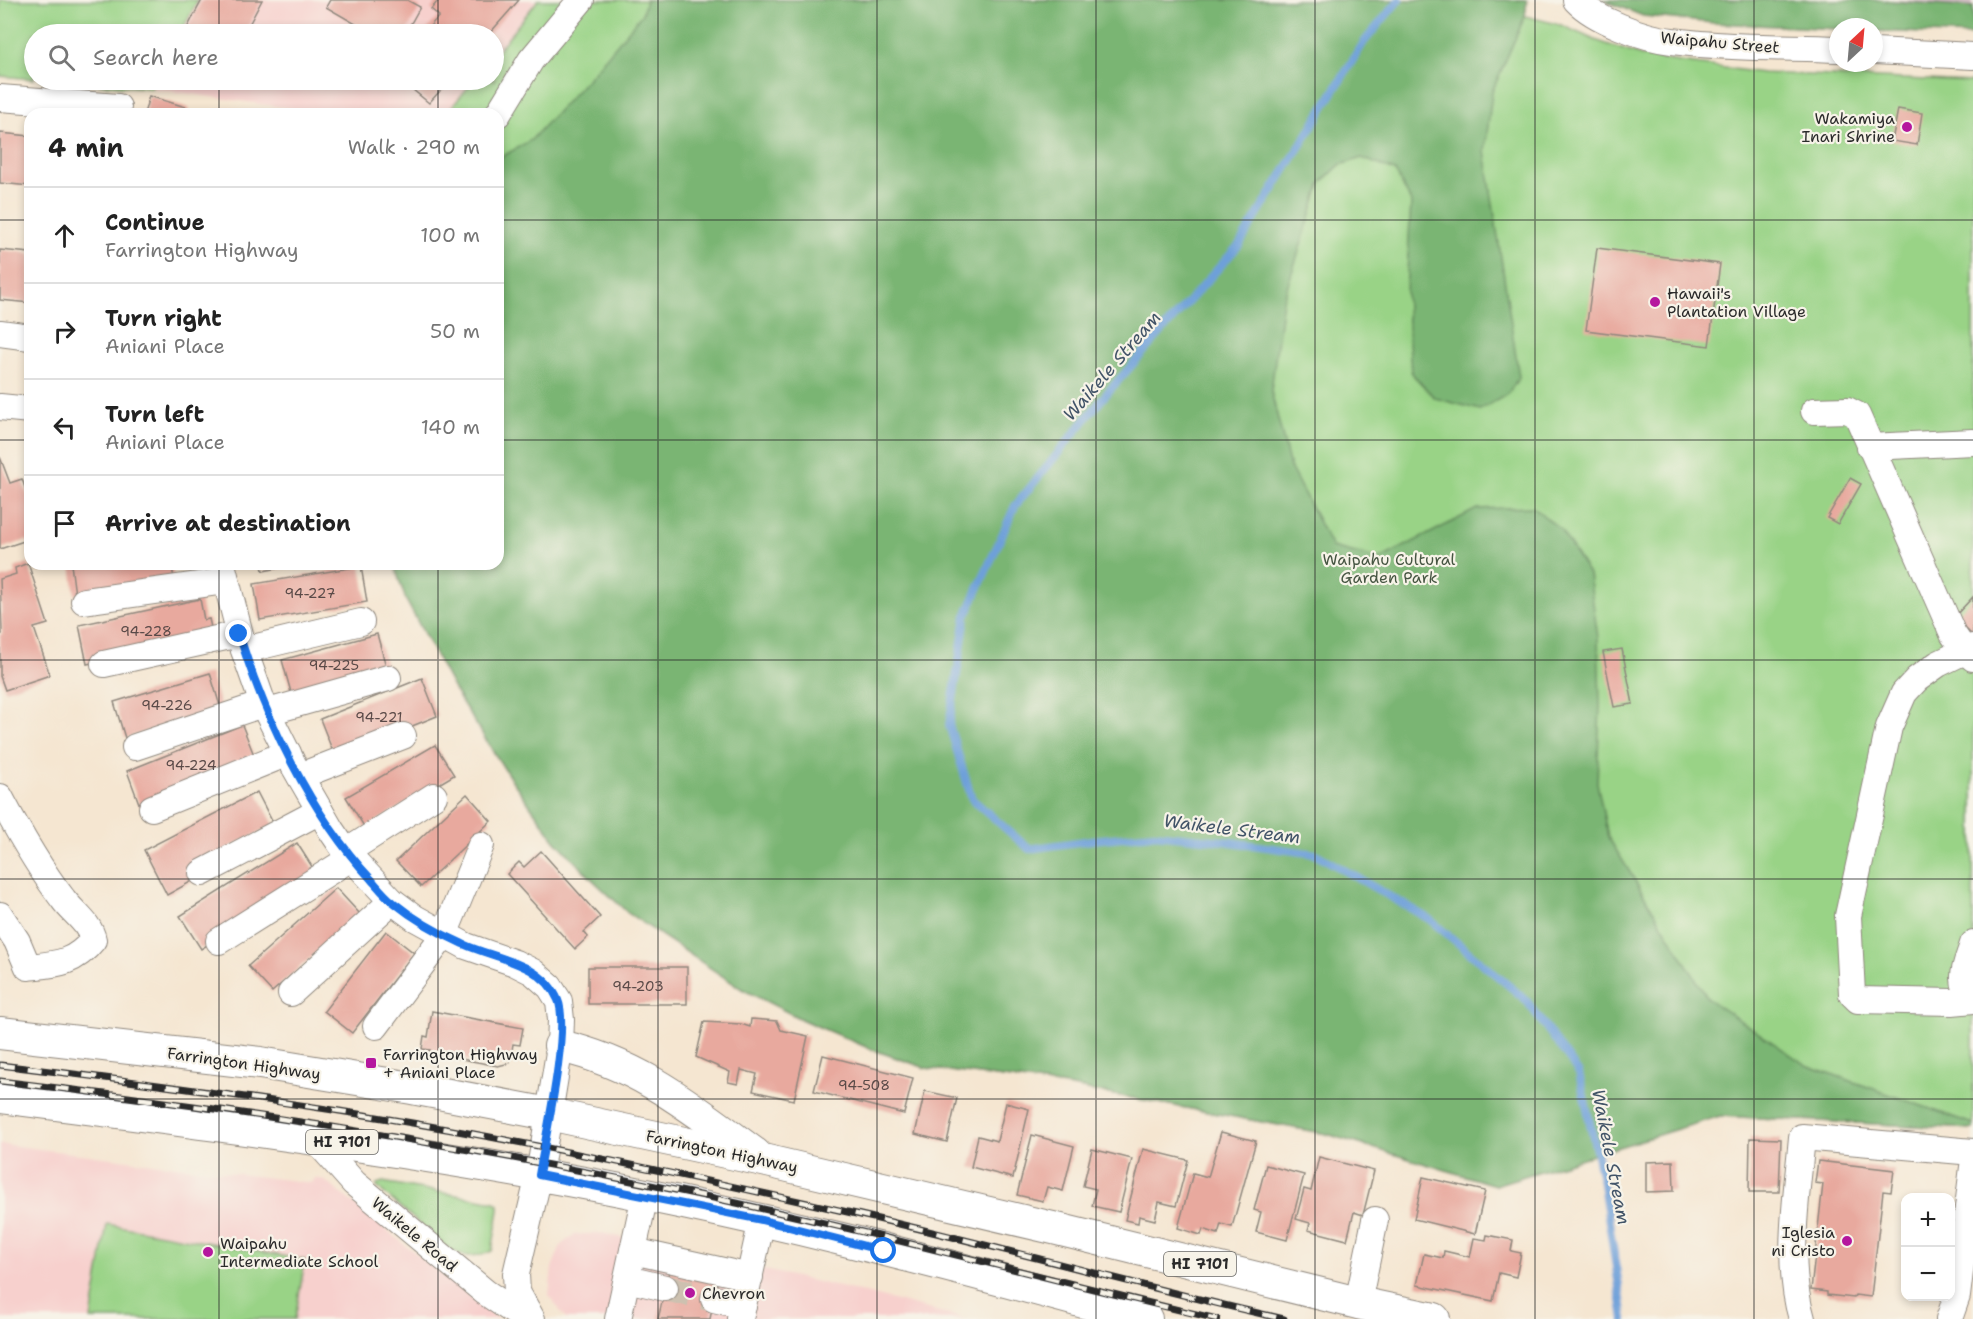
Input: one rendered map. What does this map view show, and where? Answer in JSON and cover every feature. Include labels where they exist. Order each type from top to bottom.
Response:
[{"type":"main road","name":"Farrington Highway","points":[[0,1033],[260,1063],[549,1114],[762,1160],[1358,1303],[1434,1319]]},
{"type":"main road","points":[[560,1046],[588,1052],[613,1061],[674,1094],[762,1160]]},
{"type":"main road","name":"HI 7101","points":[[0,1097],[314,1138],[645,1195],[762,1220],[1042,1290],[1146,1319]]},
{"type":"street","points":[[502,108],[531,60],[581,0]]},
{"type":"street","name":"Waipahu Street","points":[[1576,0],[1585,10],[1606,21],[1670,41],[1829,49]]},
{"type":"street","points":[[1883,51],[1973,56]]},
{"type":"street","points":[[0,98],[118,107]]},
{"type":"street","points":[[0,333],[24,336]]},
{"type":"street","points":[[0,407],[24,409]]},
{"type":"street","points":[[1815,411],[1847,410],[1857,415],[1953,634],[1970,652],[1938,664],[1911,686],[1904,693],[1889,727],[1848,916],[1852,994],[1858,1000],[1952,1002],[1973,999]]},
{"type":"street","points":[[1870,447],[1973,442]]},
{"type":"street","points":[[84,601],[224,572],[242,642],[266,708],[300,776],[349,855],[392,901],[415,918],[465,946],[533,972],[550,987],[559,1001],[560,1046],[539,1175],[516,1274],[517,1292],[531,1319]]},
{"type":"street","points":[[104,664],[361,622]]},
{"type":"street","points":[[135,747],[266,708],[388,678]]},
{"type":"street","points":[[300,776],[403,736]]},
{"type":"street","points":[[152,808],[288,753]]},
{"type":"street","points":[[219,941],[434,796]]},
{"type":"street","points":[[0,797],[30,851],[64,900],[91,931],[93,940],[83,952],[60,963],[28,967],[17,941],[0,915]]},
{"type":"street","points":[[202,873],[320,811]]},
{"type":"street","points":[[376,1026],[444,935],[481,845]]},
{"type":"street","points":[[291,993],[392,901]]},
{"type":"street","points":[[1973,944],[1963,976],[1964,990],[1973,999]]},
{"type":"street","points":[[1802,1319],[1793,1272],[1802,1137],[1973,1152]]},
{"type":"street","name":"Waikele Road","points":[[314,1138],[363,1191],[484,1292],[525,1319]]},
{"type":"street","points":[[1949,1319],[1956,1296],[1973,1167]]},
{"type":"street","points":[[618,1319],[645,1195]]},
{"type":"street","points":[[714,1299],[742,1312],[762,1220]]},
{"type":"street","points":[[1358,1303],[1375,1220]]},
{"type":"street","points":[[633,1251],[750,1277]]},
{"type":"street","points":[[627,1279],[665,1288]]},
{"type":"shaded area","points":[[198,0],[538,0],[504,42],[504,24],[185,24]]},
{"type":"shaded area","points":[[1877,0],[1973,0],[1973,7],[1942,6]]},
{"type":"shaded area","points":[[165,90],[466,90],[451,108],[288,108]]},
{"type":"shaded area","name":"Waipahu Intermediate School","points":[[0,1144],[312,1183],[315,1178],[324,1180],[498,1319],[0,1319]]},
{"type":"shaded area","points":[[602,1233],[866,1293],[966,1319],[566,1319],[549,1295],[552,1268],[561,1245],[574,1235]]},
{"type":"green space","points":[[0,0],[198,0],[185,24],[24,24],[24,78],[0,76]]},
{"type":"green space","name":"Waipahu Cultural Garden Park","points":[[538,0],[1527,0],[1525,16],[1561,25],[1595,40],[1645,57],[1763,73],[1973,82],[1973,1129],[1720,1116],[1495,1185],[1327,1134],[1067,1086],[926,1068],[871,1049],[803,1020],[742,989],[628,913],[555,840],[509,776],[455,691],[406,600],[396,570],[504,570],[504,108],[451,108],[466,90],[504,90],[504,42]]},
{"type":"green space","name":"Waipahu Cultural Garden Park","points":[[646,0],[1527,0],[1525,16],[1492,92],[1485,151],[1519,377],[1508,394],[1480,410],[1435,398],[1411,373],[1406,292],[1411,202],[1395,171],[1362,158],[1340,165],[1321,183],[1283,300],[1271,391],[1290,467],[1332,547],[1380,559],[1477,509],[1533,507],[1560,529],[1589,574],[1598,638],[1600,705],[1597,783],[1608,837],[1708,999],[1806,1065],[1973,1124],[1973,1129],[1720,1116],[1495,1185],[1327,1134],[1067,1086],[926,1068],[871,1049],[803,1020],[742,989],[628,913],[555,840],[509,776],[455,691],[406,600],[396,570],[504,570],[504,156],[531,140],[594,72],[642,14]]},
{"type":"green space","points":[[1603,0],[1877,0],[1973,7],[1973,35],[1883,31],[1883,18],[1829,18],[1829,29],[1713,23],[1643,16]]},
{"type":"green space","points":[[383,1182],[495,1202],[499,1205],[499,1210],[492,1251],[482,1255],[467,1256],[451,1251],[377,1187],[377,1184]]},
{"type":"green space","points":[[107,1224],[305,1260],[295,1319],[91,1319]]},
{"type":"building","points":[[202,0],[262,0],[249,24],[189,24]]},
{"type":"building","points":[[330,0],[407,0],[420,7],[411,24],[356,24],[326,7]]},
{"type":"building","points":[[439,0],[519,0],[498,24],[432,24],[439,16],[431,9]]},
{"type":"building","points":[[413,90],[441,90],[429,103]]},
{"type":"building","points":[[149,96],[189,108],[146,108]]},
{"type":"building","name":"Wakamiya Inari Shrine","points":[[1898,109],[1922,113],[1917,145],[1892,141]]},
{"type":"building","points":[[0,133],[24,135],[24,185],[0,183]]},
{"type":"building","points":[[1597,248],[1720,264],[1709,346],[1586,330]]},
{"type":"building","points":[[0,250],[24,252],[24,302],[0,300]]},
{"type":"building","points":[[0,457],[10,483],[22,479],[24,485],[24,541],[0,549]]},
{"type":"building","points":[[1850,478],[1861,484],[1838,524],[1827,518]]},
{"type":"building","points":[[24,565],[24,570],[30,570],[48,624],[34,628],[50,675],[5,690],[0,676],[0,635],[2,634],[0,579],[16,574],[15,568]]},
{"type":"building","points":[[72,570],[173,570],[174,582],[75,595]]},
{"type":"building","points":[[337,570],[362,570],[367,602],[260,620],[254,584]]},
{"type":"building","points":[[1973,597],[1973,636],[1954,617]]},
{"type":"building","points":[[200,599],[204,620],[209,619],[213,636],[87,664],[79,625]]},
{"type":"building","points":[[377,634],[387,670],[292,696],[282,660]]},
{"type":"building","points":[[1622,649],[1633,704],[1614,707],[1603,652]]},
{"type":"building","points":[[210,673],[221,709],[125,738],[114,702]]},
{"type":"building","points":[[422,678],[437,716],[335,757],[320,719]]},
{"type":"building","points":[[242,725],[256,760],[140,806],[127,771]]},
{"type":"building","points":[[435,745],[454,775],[365,828],[346,797]]},
{"type":"building","points":[[257,792],[274,825],[190,868],[196,879],[167,895],[144,850]]},
{"type":"building","points":[[467,794],[491,821],[421,887],[396,861]]},
{"type":"building","points":[[297,843],[318,876],[201,949],[180,916]]},
{"type":"building","points":[[541,851],[600,917],[584,932],[588,937],[575,949],[507,874],[519,862],[524,867]]},
{"type":"building","points":[[336,888],[360,914],[272,992],[248,966]]},
{"type":"building","points":[[386,931],[414,953],[352,1033],[324,1011]]},
{"type":"building","points":[[588,967],[687,967],[687,1004],[588,1004]]},
{"type":"building","points":[[432,1011],[523,1028],[520,1045],[513,1044],[510,1063],[498,1066],[429,1053],[430,1050],[422,1049],[424,1036],[428,1037]]},
{"type":"building","points":[[751,1019],[777,1021],[781,1030],[808,1036],[794,1100],[753,1091],[757,1074],[741,1070],[738,1084],[728,1082],[730,1072],[696,1057],[704,1022],[741,1024],[750,1027]]},
{"type":"building","points":[[823,1055],[913,1078],[904,1114],[814,1091]]},
{"type":"building","points":[[925,1091],[957,1098],[947,1142],[915,1134]]},
{"type":"building","points":[[1006,1103],[1029,1109],[1013,1178],[971,1167],[978,1136],[997,1141]]},
{"type":"building","points":[[1221,1132],[1256,1141],[1232,1227],[1221,1224],[1218,1234],[1203,1229],[1201,1235],[1178,1228],[1193,1173],[1208,1177]]},
{"type":"building","points":[[1032,1135],[1074,1146],[1063,1191],[1047,1187],[1043,1201],[1017,1195]]},
{"type":"building","points":[[1750,1138],[1781,1139],[1779,1192],[1749,1192]]},
{"type":"building","points":[[1092,1149],[1132,1159],[1119,1212],[1092,1206],[1096,1189],[1083,1186]]},
{"type":"building","points":[[1143,1149],[1188,1160],[1176,1206],[1159,1202],[1155,1220],[1139,1216],[1138,1223],[1125,1220]]},
{"type":"building","points":[[1319,1157],[1374,1171],[1363,1215],[1354,1212],[1347,1240],[1308,1230],[1310,1223],[1296,1219],[1304,1189],[1311,1191]]},
{"type":"building","points":[[1673,1161],[1674,1191],[1646,1192],[1646,1162]]},
{"type":"building","name":"Iglesia ni Cristo","points":[[1818,1161],[1894,1170],[1891,1192],[1883,1191],[1871,1297],[1827,1295],[1827,1292],[1811,1290],[1823,1184],[1815,1183]]},
{"type":"building","points":[[1266,1165],[1304,1175],[1287,1240],[1256,1232],[1261,1212],[1254,1210]]},
{"type":"building","points":[[1423,1177],[1485,1191],[1475,1234],[1414,1219]]},
{"type":"building","points":[[1487,1235],[1513,1240],[1511,1251],[1521,1253],[1516,1277],[1499,1273],[1493,1301],[1417,1285],[1424,1254],[1443,1258],[1444,1251],[1470,1257],[1474,1238],[1486,1240]]},
{"type":"building","name":"Chevron","points":[[671,1263],[719,1274],[710,1319],[658,1319]]},
{"type":"waterway","name":"Waikele Stream","points":[[1399,0],[1364,42],[1239,245],[1107,393],[1015,506],[966,616],[949,725],[972,799],[1029,849],[1154,834],[1316,854],[1429,919],[1526,1000],[1579,1073],[1603,1183],[1624,1319]]},
{"type":"tunnel","points":[[665,1288],[714,1299]]},
{"type":"railway","points":[[0,1065],[307,1106],[442,1128],[576,1154],[898,1224],[1284,1319]]},
{"type":"railway","points":[[0,1081],[260,1116],[518,1159],[690,1193],[822,1223],[1217,1319]]},
{"type":"place","name":"Wakamiya Inari Shrine","points":[[1907,127]]},
{"type":"place","name":"Hawaii's Plantation Village","points":[[1655,302]]},
{"type":"place","name":"Farrington Highway + Aniani Place","points":[[371,1063]]},
{"type":"place","name":"Iglesia ni Cristo","points":[[1847,1241]]},
{"type":"place","name":"Waipahu Intermediate School","points":[[208,1252]]},
{"type":"place","name":"Chevron","points":[[690,1293]]},
{"type":"route","points":[[239,634],[263,704],[294,766],[330,830],[351,858],[392,901],[415,918],[465,946],[515,963],[533,972],[550,987],[559,1001],[560,1046],[539,1175],[762,1220],[884,1251]]}]
